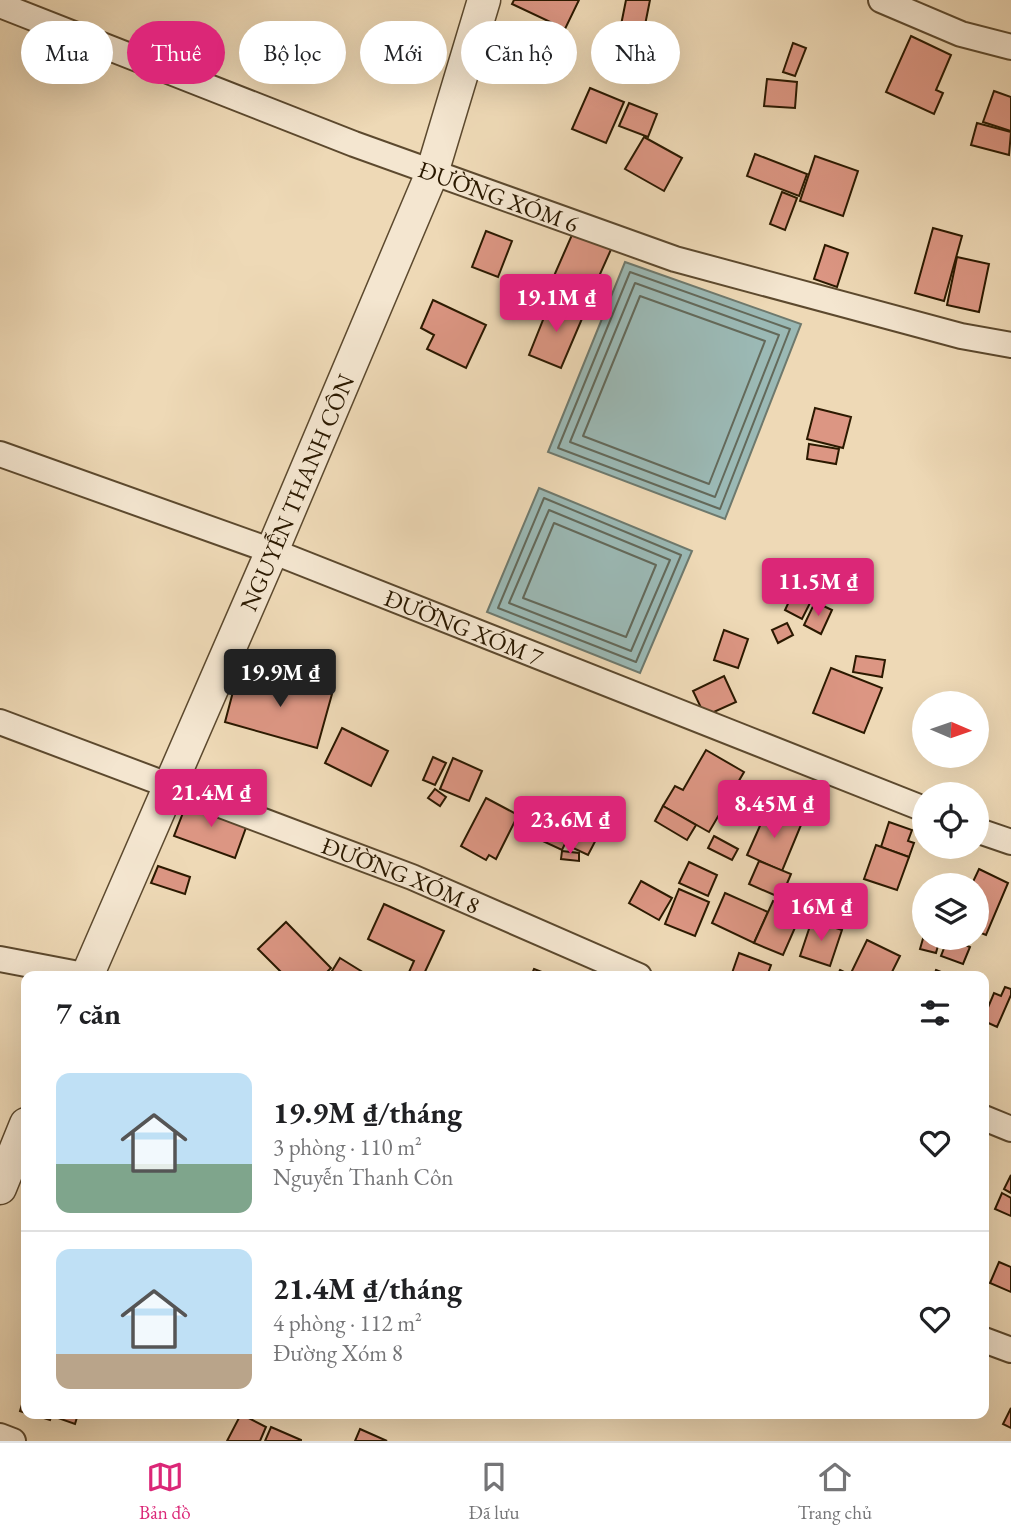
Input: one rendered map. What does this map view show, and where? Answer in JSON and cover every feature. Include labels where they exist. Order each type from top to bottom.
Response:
[{"type":"street","name":"NGUYỄN THANH CÔN","points":[[89,971],[272,551],[432,173],[484,0]]},
{"type":"street","points":[[881,0],[961,34],[1011,47]]},
{"type":"street","name":"ĐƯỜNG XÓM 6","points":[[0,5],[354,144],[675,259],[961,336],[1011,345]]},
{"type":"street","name":"ĐƯỜNG XÓM 7","points":[[0,454],[272,551],[912,804]]},
{"type":"street","name":"ĐƯỜNG XÓM 8","points":[[0,722],[412,877],[628,971]]},
{"type":"street","points":[[989,834],[1011,842]]},
{"type":"street","points":[[0,959],[61,971]]},
{"type":"street","points":[[989,1120],[1011,1129]]},
{"type":"street","points":[[0,1188],[21,1136]]},
{"type":"street","points":[[989,1342],[1011,1350]]},
{"type":"street","points":[[0,1436],[13,1441]]},
{"type":"water","points":[[625,262],[801,324],[725,519],[548,452]]},
{"type":"water","points":[[539,488],[692,551],[640,673],[487,612]]},
{"type":"building","points":[[514,0],[579,0],[569,21],[548,21],[512,4]]},
{"type":"building","points":[[626,0],[650,0],[646,21],[622,21]]},
{"type":"building","points":[[911,36],[951,55],[936,90],[943,93],[934,114],[886,92]]},
{"type":"building","points":[[793,43],[806,48],[795,76],[783,72]]},
{"type":"building","points":[[767,79],[797,82],[795,108],[764,106]]},
{"type":"building","points":[[590,88],[624,102],[606,143],[572,129]]},
{"type":"building","points":[[994,91],[1011,97],[1011,131],[983,122]]},
{"type":"building","points":[[629,103],[657,114],[648,137],[619,126]]},
{"type":"building","points":[[977,123],[1011,132],[1009,155],[971,145]]},
{"type":"building","points":[[644,137],[682,158],[664,191],[625,169]]},
{"type":"building","points":[[755,154],[807,174],[799,196],[747,176]]},
{"type":"building","points":[[815,156],[858,171],[843,216],[800,201]]},
{"type":"building","points":[[782,192],[797,198],[785,230],[770,224]]},
{"type":"building","points":[[575,228],[613,245],[588,301],[550,285]]},
{"type":"building","points":[[933,228],[962,236],[944,301],[915,293]]},
{"type":"building","points":[[486,231],[512,241],[498,277],[472,267]]},
{"type":"building","points":[[825,245],[848,253],[837,287],[814,279]]},
{"type":"building","points":[[957,257],[989,264],[979,312],[947,305]]},
{"type":"building","points":[[433,300],[486,325],[466,368],[427,349],[434,335],[421,328]]},
{"type":"building","points":[[551,300],[584,314],[561,368],[529,355]]},
{"type":"building","points":[[815,408],[851,417],[843,448],[807,439]]},
{"type":"building","points":[[809,444],[839,449],[836,464],[807,459]]},
{"type":"building","points":[[793,593],[811,601],[802,619],[785,610]]},
{"type":"building","points":[[815,602],[832,610],[821,634],[804,625]]},
{"type":"building","points":[[787,623],[793,635],[778,643],[772,630]]},
{"type":"building","points":[[724,630],[748,639],[738,668],[714,660]]},
{"type":"building","points":[[856,656],[885,660],[882,677],[853,672]]},
{"type":"building","points":[[831,668],[882,688],[864,733],[813,713]]},
{"type":"building","points":[[249,671],[332,694],[317,748],[225,722],[234,688],[244,690]]},
{"type":"building","points":[[724,676],[736,702],[705,716],[693,691]]},
{"type":"building","points":[[342,728],[388,751],[371,786],[325,763]]},
{"type":"building","points":[[706,750],[744,772],[709,832],[663,806],[675,786],[683,790]]},
{"type":"building","points":[[433,757],[446,763],[435,785],[423,780]]},
{"type":"building","points":[[453,758],[482,771],[469,801],[440,789]]},
{"type":"building","points":[[435,789],[446,797],[440,806],[428,798]]},
{"type":"building","points":[[486,798],[518,815],[496,859],[489,855],[486,860],[461,846]]},
{"type":"building","points":[[575,799],[600,812],[594,825],[568,812]]},
{"type":"building","points":[[188,800],[248,822],[235,858],[174,836]]},
{"type":"building","points":[[547,806],[576,821],[562,850],[532,836]]},
{"type":"building","points":[[663,806],[696,825],[687,840],[655,821]]},
{"type":"building","points":[[767,810],[801,825],[782,871],[747,855]]},
{"type":"building","points":[[889,822],[912,830],[908,841],[912,842],[909,857],[881,847]]},
{"type":"building","points":[[582,824],[600,832],[588,855],[571,847]]},
{"type":"building","points":[[714,836],[738,849],[732,860],[708,848]]},
{"type":"building","points":[[876,845],[909,857],[897,890],[864,879]]},
{"type":"building","points":[[562,851],[579,853],[579,861],[561,859]]},
{"type":"building","points":[[759,861],[791,874],[781,898],[749,884]]},
{"type":"building","points":[[689,862],[717,875],[708,896],[679,883]]},
{"type":"building","points":[[158,866],[190,877],[185,894],[151,883]]},
{"type":"building","points":[[989,874],[1008,883],[989,928]]},
{"type":"building","points":[[641,881],[672,898],[659,920],[629,903]]},
{"type":"building","points":[[679,889],[709,902],[695,936],[665,924]]},
{"type":"building","points":[[725,893],[768,912],[754,943],[712,923]]},
{"type":"building","points":[[773,901],[801,914],[783,955],[754,943]]},
{"type":"building","points":[[384,904],[444,931],[425,971],[409,971],[414,961],[368,939]]},
{"type":"building","points":[[812,920],[842,930],[830,966],[800,956]]},
{"type":"building","points":[[286,922],[331,968],[328,971],[280,971],[258,949]]},
{"type":"building","points":[[867,940],[900,956],[892,971],[852,971]]},
{"type":"building","points":[[943,950],[969,950],[963,964],[941,956]]},
{"type":"building","points":[[739,953],[771,965],[769,971],[733,971]]},
{"type":"building","points":[[340,958],[361,971],[332,971]]},
{"type":"building","points":[[1005,987],[1011,989],[997,1027],[989,1023],[989,1005],[994,993],[1001,996]]},
{"type":"building","points":[[1011,1175],[1011,1193],[1004,1189]]},
{"type":"building","points":[[1002,1193],[1011,1198],[1011,1216],[995,1209]]},
{"type":"building","points":[[999,1262],[1011,1267],[1011,1292],[990,1283]]},
{"type":"building","points":[[1011,1408],[1011,1428],[1003,1424]]},
{"type":"building","points":[[61,1419],[76,1419],[75,1424]]},
{"type":"building","points":[[238,1419],[251,1419],[266,1427],[260,1441],[227,1441]]},
{"type":"building","points":[[271,1427],[301,1440],[301,1441],[265,1441]]},
{"type":"building","points":[[360,1429],[387,1441],[355,1441]]}]
